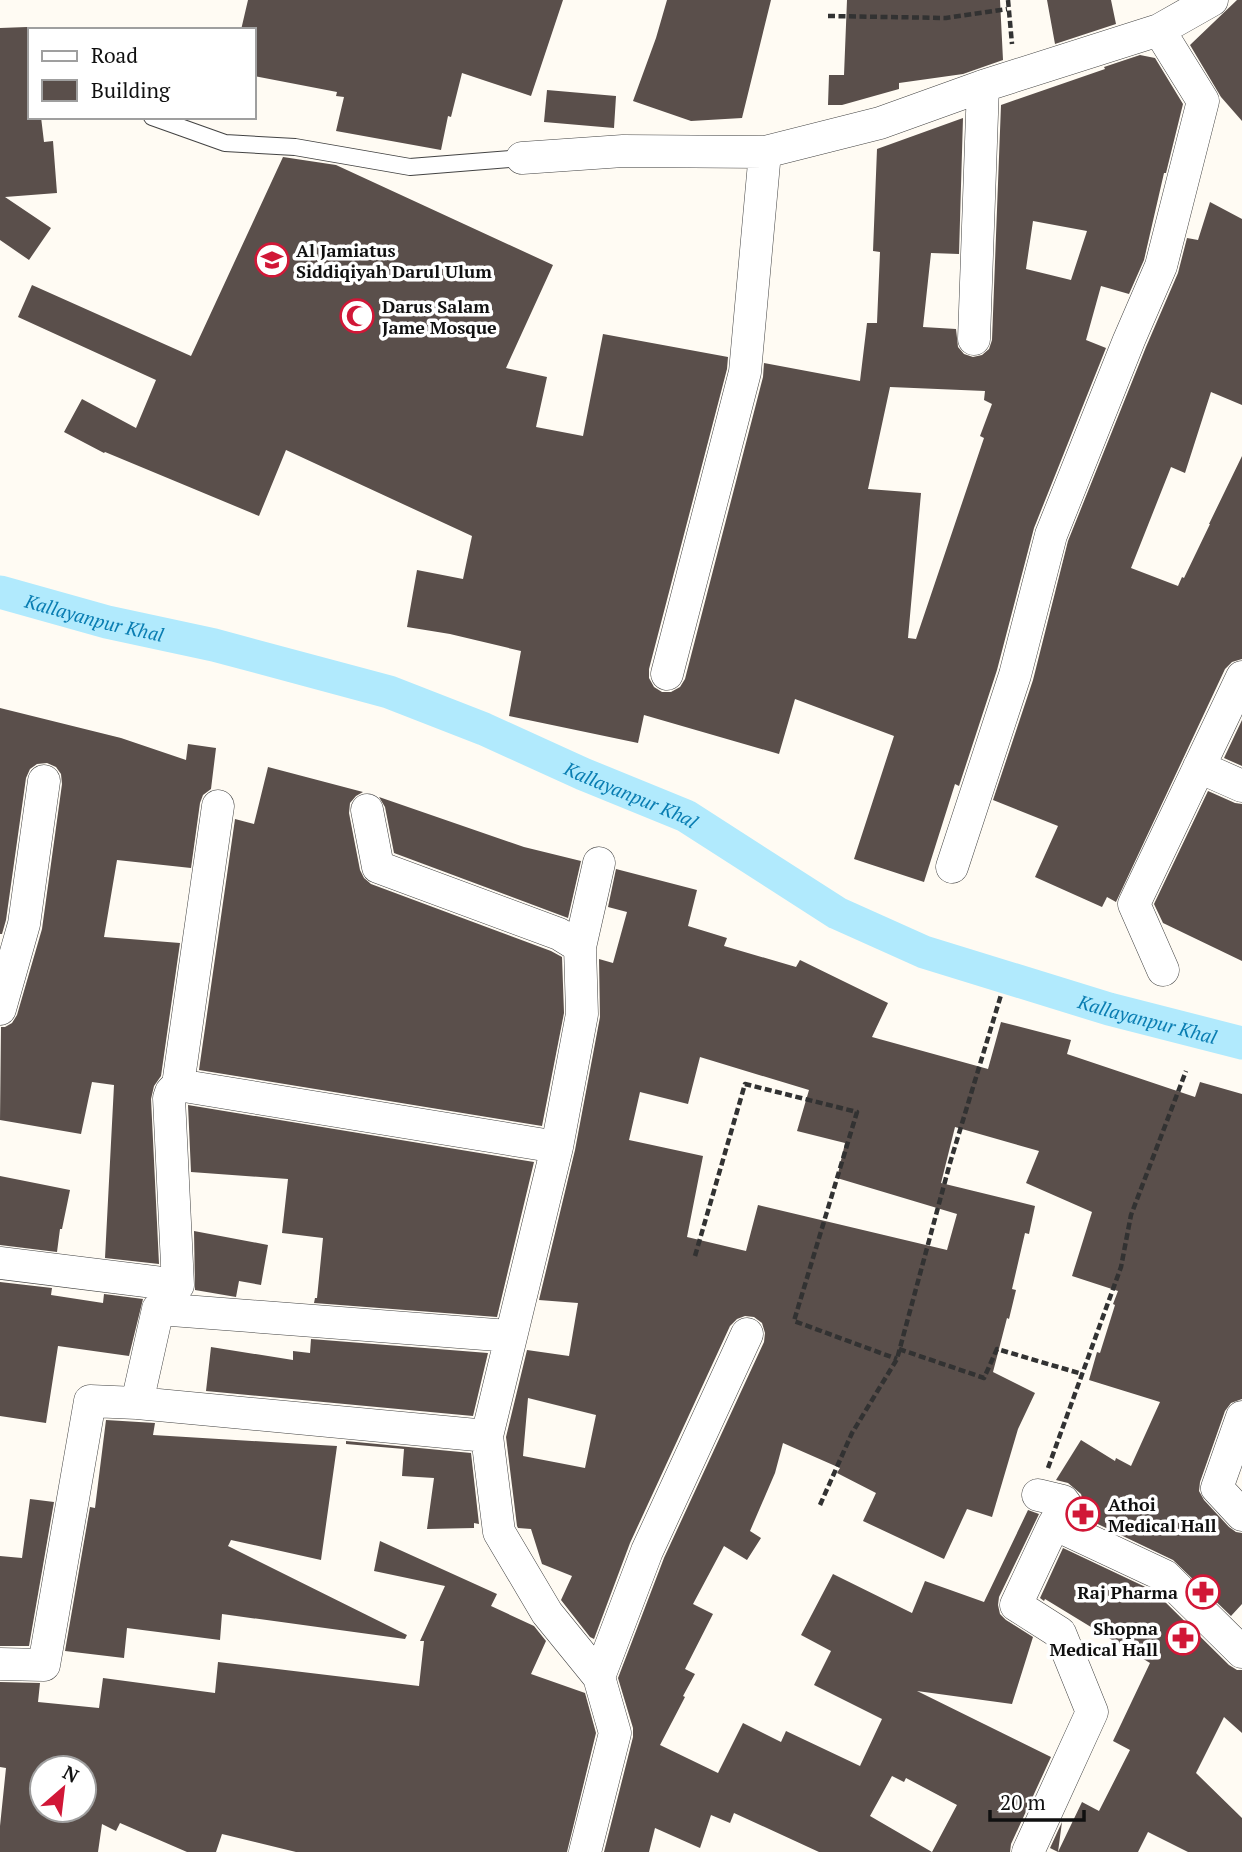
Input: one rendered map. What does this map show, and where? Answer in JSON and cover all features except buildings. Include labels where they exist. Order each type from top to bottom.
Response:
[{"type":"street","points":[[522,158],[623,151],[765,152],[880,123],[1158,30],[1212,0]]},
{"type":"street","points":[[952,867],[1016,676],[1051,535],[1161,265],[1203,101],[1158,30]]},
{"type":"street","points":[[974,339],[984,86]]},
{"type":"street","points":[[667,674],[745,372],[765,152]]},
{"type":"street","points":[[1163,970],[1133,905],[1242,677]]},
{"type":"street","points":[[1199,767],[1242,786]]},
{"type":"street","points":[[0,1009],[24,924],[44,781]]},
{"type":"street","points":[[137,1403],[168,1297],[169,1098],[178,1085],[218,806]]},
{"type":"street","points":[[367,810],[378,867],[559,934],[580,947]]},
{"type":"street","points":[[585,1852],[615,1733],[598,1678],[547,1613],[499,1532],[488,1436],[557,1147],[582,1014],[580,947],[599,863]]},
{"type":"street","points":[[178,1085],[557,1147]]},
{"type":"street","points":[[0,1263],[168,1297],[511,1336]]},
{"type":"street","points":[[598,1678],[647,1551],[747,1334]]},
{"type":"street","points":[[0,1664],[44,1665],[90,1401],[137,1403],[488,1436]]},
{"type":"street","points":[[1242,1417],[1217,1488],[1242,1515]]},
{"type":"street","points":[[1028,1852],[1091,1712],[1060,1633],[1016,1605],[1066,1505],[1038,1495]]},
{"type":"street","points":[[1055,1524],[1164,1576],[1238,1638]]},
{"type":"lane","points":[[158,119],[225,143],[295,147],[410,167],[522,158]]},
{"type":"path","points":[[1008,0],[1016,76]]},
{"type":"path","points":[[828,16],[946,18],[1007,9]]},
{"type":"path","points":[[821,1505],[852,1433],[897,1359],[950,1163],[1001,995]]},
{"type":"path","points":[[1038,1495],[1121,1267],[1131,1216],[1186,1070]]},
{"type":"path","points":[[695,1256],[745,1084],[857,1112],[794,1321],[897,1359]]},
{"type":"path","points":[[900,1349],[984,1378],[997,1349],[1082,1374]]},
{"type":"waterway","name":"Kallayanpur Khal","points":[[0,592],[107,622],[214,645],[389,692],[484,729],[583,774],[686,816],[837,913],[924,952],[1109,1009],[1242,1043]]},
{"type":"place","name":"Al Jamiatus Siddiqiyah Darul Ulum","points":[[272,260]]},
{"type":"place","name":"Darus Salam Jame Mosque","points":[[357,316]]},
{"type":"place","name":"Athoi Medical Hall","points":[[1083,1514]]},
{"type":"place","name":"Raj Pharma","points":[[1203,1592]]},
{"type":"place","name":"Shopna Medical Hall","points":[[1183,1638]]}]
